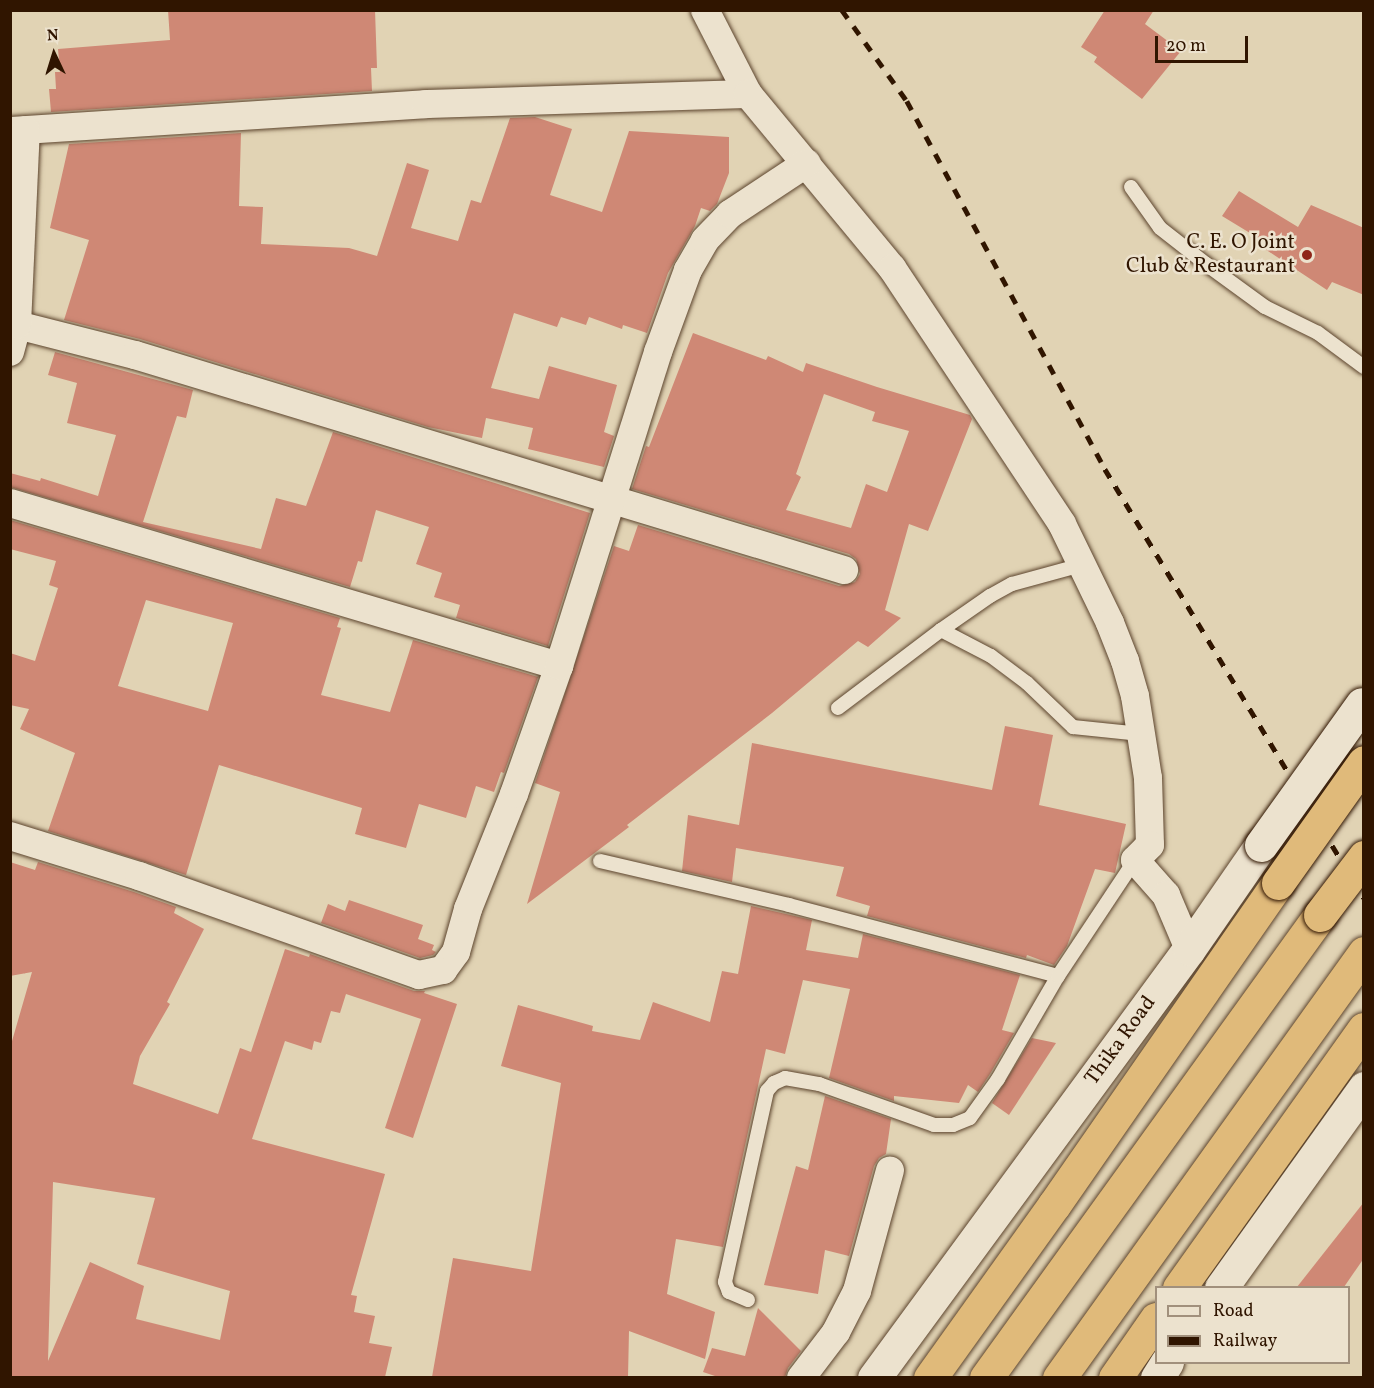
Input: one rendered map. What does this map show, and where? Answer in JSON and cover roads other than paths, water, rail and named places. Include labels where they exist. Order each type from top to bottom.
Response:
[{"type":"highway","points":[[930,1377],[1054,1205],[1364,762]]},
{"type":"highway","points":[[986,1377],[1364,857]]},
{"type":"highway","points":[[1059,1377],[1364,953]]},
{"type":"highway","points":[[1180,1286],[1364,1029]]},
{"type":"highway","points":[[1115,1377],[1155,1320]]},
{"type":"main road","name":"Thika Road","points":[[874,1377],[1189,949],[1363,703]]},
{"type":"main road","points":[[1222,1286],[1364,1088]]},
{"type":"main road","points":[[1157,1377],[1166,1364]]},
{"type":"street","points":[[705,10],[748,94],[892,267],[1062,524],[1125,661],[1135,696],[1148,778],[1150,845],[1135,861],[1166,895],[1189,949]]},
{"type":"street","points":[[748,94],[426,104],[18,131],[14,339],[135,355],[610,501],[722,531],[844,570]]},
{"type":"street","points":[[10,836],[139,876],[419,975],[443,970],[456,952],[468,909],[514,794],[559,666],[610,501],[688,270],[705,240],[730,214],[807,163]]},
{"type":"street","points":[[10,503],[559,666]]},
{"type":"street","points":[[801,1377],[836,1332],[857,1291],[890,1170]]},
{"type":"lane","points":[[1131,187],[1160,228],[1197,257],[1265,307],[1318,333],[1364,367]]},
{"type":"lane","points":[[838,708],[941,630],[1012,584],[1082,566]]},
{"type":"lane","points":[[941,630],[991,656],[1027,683],[1073,727],[1141,734]]},
{"type":"lane","points":[[600,861],[789,905],[1058,976]]},
{"type":"lane","points":[[748,1300],[729,1292],[725,1282],[767,1091],[774,1083],[785,1078],[819,1084],[934,1125],[953,1125],[970,1118],[998,1079],[1058,976],[1135,861]]},
{"type":"railway","points":[[842,10],[907,101],[1105,469],[1364,898]]},
{"type":"place","name":"C. E. O Joint Club & Restaurant","points":[[1307,255]]}]
